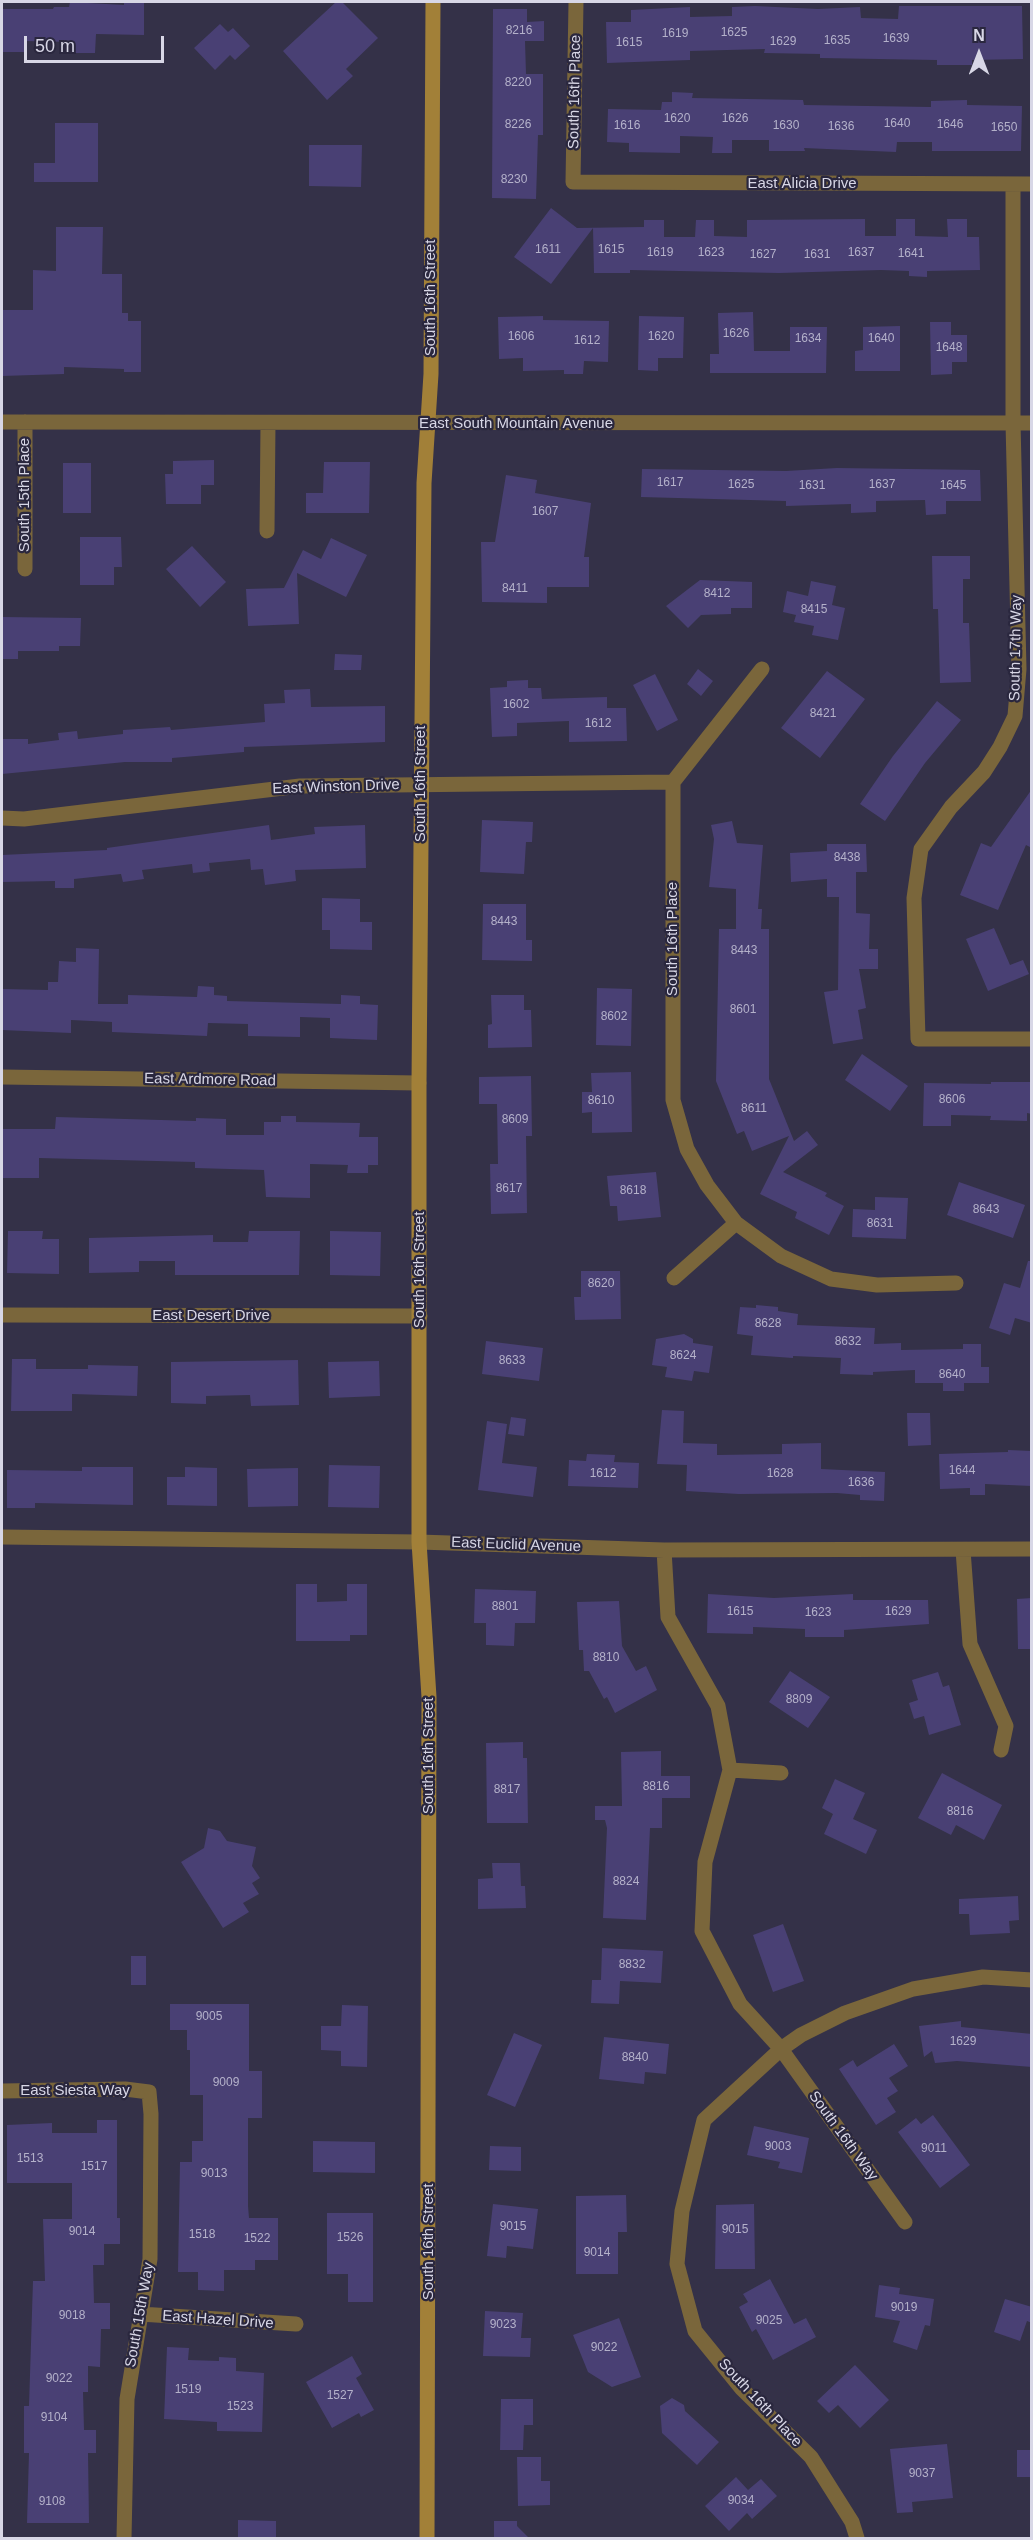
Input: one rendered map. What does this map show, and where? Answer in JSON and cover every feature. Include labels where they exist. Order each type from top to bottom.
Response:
[{"type":"main road","name":"South 16th Street","points":[[427,2538],[429,1697],[419,1542],[419,1083],[424,483],[431,374],[433,2]]},
{"type":"street","name":"South 16th Place","points":[[573,183],[576,2]]},
{"type":"street","name":"East Alicia Drive","points":[[573,183],[1032,184]]},
{"type":"street","name":"South 17th Way","points":[[1013,184],[1013,423],[1025,669],[1015,716],[1000,747],[984,772],[951,807],[921,849],[914,898],[918,1039],[1032,1039]]},
{"type":"street","name":"East South Mountain Avenue","points":[[2,422],[1032,423]]},
{"type":"street","name":"South 15th Place","points":[[25,422],[25,569]]},
{"type":"street","points":[[267,531],[268,423]]},
{"type":"street","points":[[673,782],[762,669]]},
{"type":"street","name":"South 16th Place","points":[[673,782],[673,1100],[687,1149],[707,1185],[735,1223],[781,1256],[831,1279],[877,1285],[956,1283]]},
{"type":"street","name":"East Winston Drive","points":[[2,818],[24,819],[300,786],[673,782]]},
{"type":"street","name":"East Ardmore Road","points":[[2,1077],[419,1083]]},
{"type":"street","points":[[674,1278],[735,1223]]},
{"type":"street","name":"East Desert Drive","points":[[2,1315],[420,1316]]},
{"type":"street","name":"East Euclid Avenue","points":[[2,1537],[419,1542],[664,1550],[1032,1549]]},
{"type":"street","points":[[664,1550],[668,1617],[718,1706],[729,1770],[705,1862],[702,1930],[740,2004],[781,2049]]},
{"type":"street","points":[[963,1550],[970,1644],[1006,1726],[1001,1750]]},
{"type":"street","points":[[729,1770],[781,1773]]},
{"type":"street","name":"South 16th Place","points":[[857,2538],[852,2522],[811,2457],[742,2389],[695,2331],[677,2264],[682,2211],[704,2120],[781,2049],[801,2034],[845,2013],[913,1989],[983,1977],[1032,1980]]},
{"type":"street","name":"South 16th Way","points":[[781,2049],[905,2222]]},
{"type":"street","name":"East Siesta Way","points":[[2,2091],[125,2090],[149,2092]]},
{"type":"street","name":"South 15th Way","points":[[124,2538],[127,2399],[150,2259],[152,2114],[149,2092]]},
{"type":"street","name":"East Hazel Drive","points":[[140,2314],[297,2324]]},
{"type":"building","points":[[70,2],[124,5],[124,2],[144,2],[144,35],[96,34],[95,53],[74,53],[74,42],[25,41],[25,52],[2,52],[3,9],[53,9],[54,7],[69,7]]},
{"type":"building","points":[[336,2],[342,2],[378,38],[346,69],[353,76],[327,100],[283,51]]},
{"type":"building","points":[[899,6],[1022,6],[1023,59],[972,60],[972,65],[937,65],[937,60],[820,58],[820,54],[764,53],[765,49],[690,51],[690,60],[607,63],[606,22],[631,22],[631,10],[690,7],[690,17],[732,16],[732,7],[818,9],[860,7],[861,18],[898,19]]},
{"type":"building","points":[[493,9],[527,9],[527,22],[544,21],[544,41],[525,41],[526,74],[543,74],[543,135],[538,135],[536,199],[492,198]]},
{"type":"building","points":[[220,24],[228,32],[233,28],[250,46],[235,60],[230,55],[215,70],[194,48]]},
{"type":"building","points":[[672,92],[693,93],[692,98],[803,100],[804,105],[931,107],[931,101],[967,100],[967,105],[1022,106],[1021,151],[932,151],[932,142],[897,142],[896,152],[804,148],[805,151],[769,151],[769,140],[732,140],[732,153],[712,153],[713,137],[680,136],[680,153],[629,152],[629,143],[607,142],[608,109],[661,110],[662,102],[672,102]]},
{"type":"building","points":[[55,123],[98,123],[98,182],[34,182],[34,163],[55,163]]},
{"type":"building","points":[[309,145],[362,145],[361,187],[309,186]]},
{"type":"building","points":[[551,208],[577,228],[644,227],[644,220],[664,220],[664,237],[695,237],[696,220],[714,220],[714,236],[747,237],[747,220],[865,219],[865,236],[896,236],[896,219],[915,219],[915,236],[948,237],[947,219],[967,219],[967,237],[979,237],[980,270],[927,271],[927,277],[909,276],[909,271],[881,270],[779,273],[630,270],[630,273],[594,273],[593,228],[551,284],[514,257]]},
{"type":"building","points":[[56,227],[103,227],[102,274],[122,274],[122,313],[128,313],[128,321],[141,321],[141,372],[124,372],[124,369],[64,367],[64,374],[2,376],[2,310],[33,310],[33,270],[56,271]]},
{"type":"building","points":[[753,312],[754,351],[790,351],[790,327],[827,327],[826,373],[710,373],[710,354],[719,354],[718,313]]},
{"type":"building","points":[[543,316],[543,320],[609,321],[608,362],[584,361],[583,374],[564,374],[564,370],[523,371],[523,358],[499,359],[498,317]]},
{"type":"building","points":[[639,316],[684,317],[683,358],[658,358],[658,371],[638,370]]},
{"type":"building","points":[[930,322],[951,322],[951,335],[967,335],[967,362],[952,362],[952,374],[931,375]]},
{"type":"building","points":[[900,326],[900,371],[855,371],[855,351],[863,350],[863,327]]},
{"type":"building","points":[[214,460],[214,485],[201,485],[201,504],[166,504],[165,474],[173,474],[173,461]]},
{"type":"building","points":[[324,462],[370,462],[369,513],[306,513],[306,493],[323,493]]},
{"type":"building","points":[[63,463],[91,463],[91,513],[63,513]]},
{"type":"building","points":[[837,468],[980,470],[981,501],[946,501],[946,514],[926,515],[925,500],[876,501],[876,512],[851,513],[851,504],[786,506],[786,501],[641,497],[642,469],[786,471]]},
{"type":"building","points":[[506,475],[537,480],[535,493],[591,503],[584,557],[589,557],[589,587],[547,587],[547,603],[482,602],[481,542],[495,542]]},
{"type":"building","points":[[80,537],[121,537],[122,567],[114,567],[114,585],[80,585]]},
{"type":"building","points":[[331,538],[367,555],[346,597],[297,573],[299,624],[248,626],[246,589],[284,588],[303,550],[321,559]]},
{"type":"building","points":[[192,546],[226,582],[200,607],[166,569]]},
{"type":"building","points":[[932,556],[970,556],[970,579],[963,579],[963,623],[969,623],[971,682],[940,683],[938,609],[933,609]]},
{"type":"building","points":[[700,580],[752,582],[752,608],[731,608],[731,614],[701,615],[688,628],[666,606]]},
{"type":"building","points":[[811,581],[836,586],[832,605],[845,608],[838,640],[812,635],[814,626],[794,622],[796,615],[783,612],[787,591],[808,596]]},
{"type":"building","points":[[2,617],[81,618],[80,646],[59,646],[59,651],[18,651],[18,659],[2,659]]},
{"type":"building","points":[[335,654],[362,655],[361,670],[334,670]]},
{"type":"building","points":[[698,669],[713,681],[701,696],[687,684]]},
{"type":"building","points":[[827,671],[865,699],[820,758],[781,728]]},
{"type":"building","points":[[655,674],[678,720],[657,731],[633,685]]},
{"type":"building","points":[[528,680],[528,688],[541,688],[542,699],[607,697],[607,708],[626,708],[627,741],[569,742],[569,721],[517,723],[517,736],[492,737],[490,688],[507,687],[507,681]]},
{"type":"building","points":[[310,689],[311,707],[385,706],[385,742],[244,747],[244,752],[172,758],[172,762],[125,762],[2,774],[2,739],[28,739],[28,744],[59,740],[58,733],[77,731],[78,739],[123,734],[123,730],[170,727],[171,730],[265,722],[264,704],[285,703],[284,690]]},
{"type":"building","points":[[937,701],[961,720],[925,763],[885,821],[860,804],[893,756]]},
{"type":"building","points":[[1032,789],[1032,848],[1026,845],[998,910],[960,895],[981,843],[991,847]]},
{"type":"building","points":[[482,820],[533,822],[532,842],[526,842],[524,874],[480,872]]},
{"type":"building","points":[[732,821],[737,843],[763,845],[758,909],[762,909],[761,929],[769,929],[769,1079],[794,1141],[807,1131],[818,1145],[783,1172],[827,1193],[825,1196],[844,1206],[829,1235],[795,1218],[797,1212],[760,1194],[789,1136],[752,1151],[744,1131],[737,1134],[716,1081],[719,929],[736,929],[736,889],[709,887],[714,839],[711,825]]},
{"type":"building","points":[[269,825],[271,840],[315,834],[314,827],[365,825],[366,868],[295,870],[296,881],[265,885],[263,869],[251,870],[250,859],[209,863],[210,871],[193,873],[192,864],[142,870],[144,879],[123,882],[121,874],[74,879],[74,888],[55,888],[55,881],[2,882],[2,855],[107,850],[107,848]]},
{"type":"building","points":[[827,844],[866,844],[867,872],[856,872],[856,913],[870,914],[869,949],[878,949],[878,969],[859,969],[866,1008],[858,1010],[863,1039],[833,1044],[824,992],[838,990],[839,897],[827,897],[827,879],[791,882],[790,853],[827,851]]},
{"type":"building","points":[[322,898],[360,899],[360,922],[372,922],[372,950],[330,949],[330,930],[322,930]]},
{"type":"building","points":[[483,904],[526,904],[526,940],[532,940],[532,961],[482,960]]},
{"type":"building","points":[[994,928],[1010,965],[1023,960],[1029,974],[988,991],[966,939]]},
{"type":"building","points":[[76,948],[99,949],[98,1004],[128,1004],[128,995],[197,997],[198,986],[214,987],[214,995],[227,996],[227,1001],[341,1004],[341,995],[360,996],[360,1004],[378,1005],[377,1040],[330,1038],[330,1018],[300,1017],[300,1037],[248,1036],[248,1024],[208,1023],[207,1036],[112,1032],[112,1022],[71,1020],[71,1033],[2,1030],[2,989],[48,990],[48,982],[58,982],[59,961],[76,962]]},
{"type":"building","points":[[597,988],[632,989],[631,1046],[596,1045]]},
{"type":"building","points":[[491,995],[524,995],[524,1010],[531,1010],[532,1047],[488,1048],[488,1025],[492,1024]]},
{"type":"building","points":[[862,1054],[908,1086],[890,1111],[845,1080]]},
{"type":"building","points":[[631,1072],[632,1132],[592,1133],[592,1112],[582,1113],[582,1092],[592,1092],[591,1073]]},
{"type":"building","points":[[531,1076],[532,1136],[526,1136],[527,1213],[491,1214],[490,1164],[498,1164],[497,1104],[479,1104],[479,1077]]},
{"type":"building","points":[[991,1082],[1032,1082],[1032,1114],[1027,1113],[1027,1121],[990,1120],[991,1116],[951,1115],[951,1126],[923,1126],[924,1083],[991,1084]]},
{"type":"building","points":[[281,1116],[296,1116],[296,1122],[360,1123],[359,1137],[378,1137],[378,1165],[368,1165],[368,1173],[347,1173],[348,1165],[310,1164],[310,1198],[266,1197],[264,1170],[195,1168],[195,1162],[39,1158],[39,1178],[2,1178],[2,1129],[55,1129],[56,1117],[196,1121],[196,1118],[226,1119],[226,1135],[264,1135],[264,1122],[281,1122]]},
{"type":"building","points":[[656,1172],[661,1217],[618,1221],[617,1206],[610,1206],[607,1176]]},
{"type":"building","points":[[959,1182],[1025,1205],[1013,1238],[947,1215]]},
{"type":"building","points":[[875,1197],[908,1198],[906,1239],[852,1237],[853,1209],[875,1210]]},
{"type":"building","points":[[8,1231],[43,1231],[42,1239],[59,1239],[59,1274],[7,1273]]},
{"type":"building","points":[[249,1231],[300,1231],[299,1275],[175,1275],[175,1261],[139,1261],[139,1272],[89,1273],[89,1238],[213,1235],[213,1242],[248,1242]]},
{"type":"building","points":[[330,1231],[381,1232],[380,1276],[330,1275]]},
{"type":"building","points":[[1028,1261],[1032,1261],[1032,1323],[1015,1318],[1010,1335],[989,1328],[1004,1283],[1020,1288]]},
{"type":"building","points":[[581,1271],[620,1271],[621,1319],[575,1320],[574,1297],[581,1297]]},
{"type":"building","points":[[756,1305],[778,1307],[778,1311],[798,1314],[797,1325],[875,1328],[874,1344],[901,1343],[901,1350],[963,1349],[963,1344],[981,1344],[981,1367],[989,1367],[989,1383],[964,1383],[964,1391],[943,1391],[943,1383],[915,1383],[915,1370],[873,1372],[873,1375],[840,1374],[841,1358],[751,1355],[753,1336],[737,1334],[740,1307],[756,1308]]},
{"type":"building","points":[[684,1334],[693,1339],[693,1343],[713,1346],[709,1373],[694,1371],[692,1381],[665,1377],[667,1367],[652,1365],[656,1339]]},
{"type":"building","points":[[486,1341],[543,1348],[539,1381],[482,1374]]},
{"type":"building","points":[[12,1359],[36,1359],[36,1369],[88,1369],[88,1365],[138,1366],[137,1396],[72,1394],[72,1411],[11,1411]]},
{"type":"building","points":[[298,1360],[299,1405],[251,1406],[250,1395],[206,1396],[206,1404],[171,1403],[171,1362]]},
{"type":"building","points":[[379,1361],[380,1396],[329,1398],[328,1362]]},
{"type":"building","points":[[662,1410],[684,1411],[683,1443],[717,1444],[717,1455],[782,1454],[782,1444],[821,1443],[821,1469],[885,1472],[884,1501],[860,1500],[860,1495],[837,1493],[739,1494],[686,1491],[687,1465],[657,1464]]},
{"type":"building","points":[[907,1413],[930,1413],[931,1445],[908,1446]]},
{"type":"building","points":[[511,1417],[526,1419],[524,1436],[508,1434]]},
{"type":"building","points":[[487,1421],[507,1424],[502,1463],[537,1467],[533,1497],[478,1490]]},
{"type":"building","points":[[1008,1450],[1032,1451],[1032,1486],[985,1484],[985,1495],[970,1495],[970,1488],[940,1489],[939,1454],[1008,1452]]},
{"type":"building","points":[[587,1454],[615,1455],[614,1462],[639,1463],[638,1488],[568,1486],[569,1460],[586,1461]]},
{"type":"building","points":[[329,1465],[380,1466],[379,1508],[328,1507]]},
{"type":"building","points":[[82,1467],[133,1467],[133,1505],[35,1503],[35,1508],[7,1508],[7,1470],[82,1471]]},
{"type":"building","points":[[185,1467],[217,1468],[217,1506],[167,1505],[167,1477],[185,1477]]},
{"type":"building","points":[[298,1468],[298,1506],[248,1507],[247,1469]]},
{"type":"building","points":[[296,1584],[317,1584],[317,1602],[347,1601],[347,1584],[367,1584],[367,1635],[350,1635],[350,1641],[296,1641]]},
{"type":"building","points":[[475,1589],[536,1591],[535,1623],[515,1623],[514,1646],[486,1645],[486,1623],[474,1623]]},
{"type":"building","points":[[708,1594],[774,1598],[853,1594],[853,1600],[928,1600],[929,1624],[844,1630],[844,1637],[805,1637],[805,1629],[753,1627],[753,1634],[707,1633]]},
{"type":"building","points":[[1032,1598],[1032,1649],[1018,1649],[1017,1599]]},
{"type":"building","points":[[619,1601],[622,1646],[636,1671],[646,1666],[657,1690],[615,1713],[607,1697],[604,1699],[589,1671],[584,1671],[583,1650],[579,1650],[577,1602]]},
{"type":"building","points":[[790,1671],[830,1697],[808,1728],[769,1702]]},
{"type":"building","points":[[938,1672],[943,1687],[949,1685],[961,1725],[929,1735],[924,1716],[914,1719],[909,1703],[918,1700],[912,1680]]},
{"type":"building","points":[[523,1742],[523,1758],[527,1758],[528,1823],[487,1823],[486,1743]]},
{"type":"building","points":[[661,1751],[661,1776],[690,1776],[690,1798],[662,1798],[662,1828],[650,1828],[646,1920],[603,1918],[607,1828],[605,1820],[595,1820],[595,1806],[622,1806],[621,1752]]},
{"type":"building","points":[[942,1773],[1002,1805],[984,1840],[956,1825],[951,1835],[918,1818]]},
{"type":"building","points":[[835,1779],[865,1793],[853,1819],[877,1830],[866,1854],[824,1834],[833,1814],[822,1808]]},
{"type":"building","points":[[208,1828],[220,1831],[227,1841],[256,1847],[252,1866],[260,1878],[252,1883],[259,1894],[243,1903],[249,1912],[223,1928],[181,1862],[204,1848]]},
{"type":"building","points":[[492,1863],[520,1863],[521,1886],[525,1886],[526,1908],[478,1909],[478,1879],[493,1878]]},
{"type":"building","points":[[1018,1896],[1019,1920],[1009,1921],[1010,1933],[970,1935],[969,1914],[959,1914],[959,1899]]},
{"type":"building","points":[[783,1924],[804,1981],[773,1992],[753,1935]]},
{"type":"building","points":[[602,1948],[663,1951],[661,1983],[620,1981],[619,2004],[591,2003],[592,1980],[601,1980]]},
{"type":"building","points":[[131,1956],[146,1956],[146,1985],[131,1985]]},
{"type":"building","points":[[170,2004],[249,2004],[249,2071],[262,2071],[262,2118],[248,2118],[249,2218],[278,2218],[278,2260],[255,2260],[255,2270],[224,2270],[224,2291],[198,2290],[198,2272],[178,2272],[180,2162],[192,2162],[192,2141],[203,2141],[203,2095],[190,2095],[190,2050],[187,2050],[187,2030],[170,2030]]},
{"type":"building","points":[[342,2005],[368,2006],[367,2067],[341,2066],[341,2051],[321,2050],[321,2026],[341,2026]]},
{"type":"building","points":[[961,2021],[961,2027],[1032,2034],[1032,2067],[957,2061],[935,2063],[932,2051],[924,2057],[919,2026]]},
{"type":"building","points":[[514,2033],[542,2045],[515,2107],[487,2095]]},
{"type":"building","points":[[604,2037],[669,2044],[666,2074],[645,2072],[644,2084],[599,2079]]},
{"type":"building","points":[[894,2044],[908,2066],[889,2078],[898,2091],[887,2098],[896,2112],[876,2125],[839,2069],[853,2060],[857,2067]]},
{"type":"building","points":[[933,2115],[970,2165],[940,2188],[898,2132],[916,2118],[921,2124]]},
{"type":"building","points":[[97,2120],[117,2120],[117,2218],[120,2218],[120,2244],[104,2244],[104,2265],[93,2265],[94,2303],[110,2303],[110,2329],[101,2329],[100,2367],[88,2366],[88,2392],[83,2392],[84,2430],[96,2430],[96,2453],[88,2453],[89,2523],[27,2523],[29,2453],[24,2453],[24,2406],[29,2406],[33,2281],[45,2281],[43,2219],[72,2219],[72,2183],[7,2183],[7,2125],[52,2123],[52,2133],[97,2133]]},
{"type":"building","points":[[754,2126],[809,2138],[802,2173],[778,2168],[780,2162],[747,2155]]},
{"type":"building","points":[[313,2141],[375,2142],[375,2173],[313,2172]]},
{"type":"building","points":[[490,2146],[521,2147],[521,2171],[489,2170]]},
{"type":"building","points":[[626,2195],[627,2232],[618,2232],[618,2274],[576,2274],[576,2196]]},
{"type":"building","points":[[493,2204],[538,2209],[533,2249],[507,2246],[506,2258],[487,2256]]},
{"type":"building","points":[[754,2204],[755,2269],[715,2269],[716,2205]]},
{"type":"building","points":[[327,2213],[373,2213],[373,2302],[348,2302],[348,2274],[327,2274]]},
{"type":"building","points":[[770,2279],[794,2324],[806,2318],[816,2337],[773,2360],[756,2329],[752,2332],[739,2307],[748,2302],[743,2294]]},
{"type":"building","points":[[879,2285],[900,2288],[899,2294],[934,2299],[930,2326],[925,2325],[917,2350],[893,2342],[900,2321],[875,2317]]},
{"type":"building","points":[[1005,2299],[1032,2307],[1032,2323],[1027,2321],[1020,2341],[994,2332]]},
{"type":"building","points":[[485,2311],[523,2313],[521,2338],[531,2338],[530,2357],[483,2356]]},
{"type":"building","points":[[619,2318],[641,2377],[612,2387],[588,2372],[573,2335]]},
{"type":"building","points":[[167,2347],[189,2348],[188,2360],[219,2361],[219,2357],[236,2358],[236,2371],[264,2373],[262,2432],[217,2431],[217,2422],[164,2419]]},
{"type":"building","points":[[352,2356],[362,2374],[356,2378],[374,2410],[361,2417],[359,2413],[332,2428],[306,2382]]},
{"type":"building","points":[[855,2365],[889,2400],[860,2428],[838,2405],[829,2413],[817,2401]]},
{"type":"building","points":[[672,2398],[684,2405],[685,2411],[719,2442],[697,2465],[662,2433],[660,2406]]},
{"type":"building","points":[[501,2399],[533,2399],[533,2425],[524,2425],[523,2450],[500,2450]]},
{"type":"building","points":[[947,2444],[953,2498],[912,2502],[913,2512],[897,2513],[890,2449]]},
{"type":"building","points":[[1017,2450],[1032,2450],[1032,2477],[1017,2477]]},
{"type":"building","points":[[517,2457],[541,2457],[541,2481],[550,2481],[550,2505],[518,2506]]},
{"type":"building","points":[[736,2477],[748,2490],[761,2479],[777,2496],[752,2519],[747,2513],[729,2531],[705,2506]]},
{"type":"building","points":[[238,2520],[276,2521],[276,2538],[238,2538]]},
{"type":"building","points":[[494,2521],[517,2521],[517,2526],[529,2538],[494,2538]]}]
